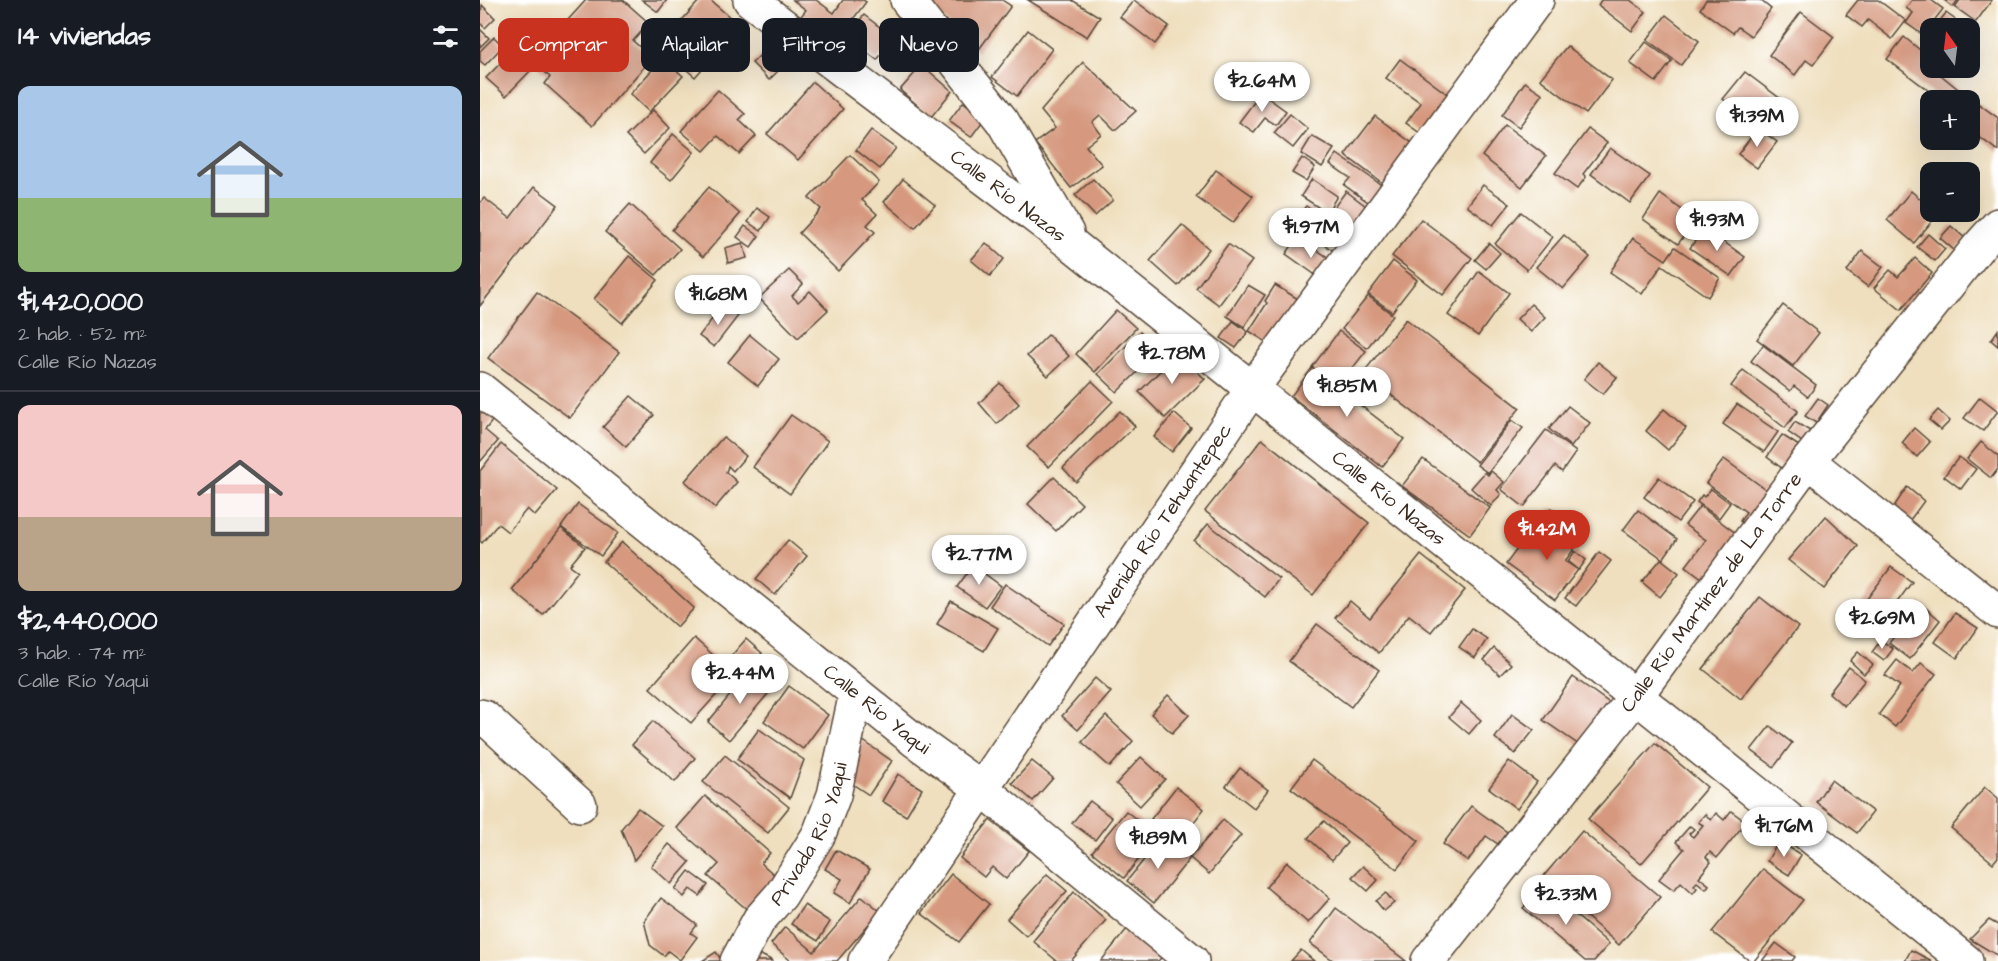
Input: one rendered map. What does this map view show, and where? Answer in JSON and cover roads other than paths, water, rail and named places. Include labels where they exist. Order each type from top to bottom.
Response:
[{"type":"street","name":"Calle Río Nazas","points":[[750,0],[1074,246],[1636,696],[1954,957]]},
{"type":"street","points":[[907,0],[1003,122],[1074,246]]},
{"type":"street","name":"Avenida Río Tehuantepec","points":[[865,961],[1252,389],[1532,2]]},
{"type":"street","name":"Calle Río Martínez de La Torre","points":[[1428,961],[1636,696],[1808,461],[1992,244]]},
{"type":"street","name":"Calle Río Yaqui","points":[[480,389],[914,740],[981,788],[1191,961]]},
{"type":"street","points":[[1808,461],[1998,612]]},
{"type":"street","name":"Privada Río Yaqui","points":[[738,961],[759,920],[780,896],[819,834],[834,795],[856,693]]},
{"type":"street","points":[[480,716],[484,717],[580,805]]}]
